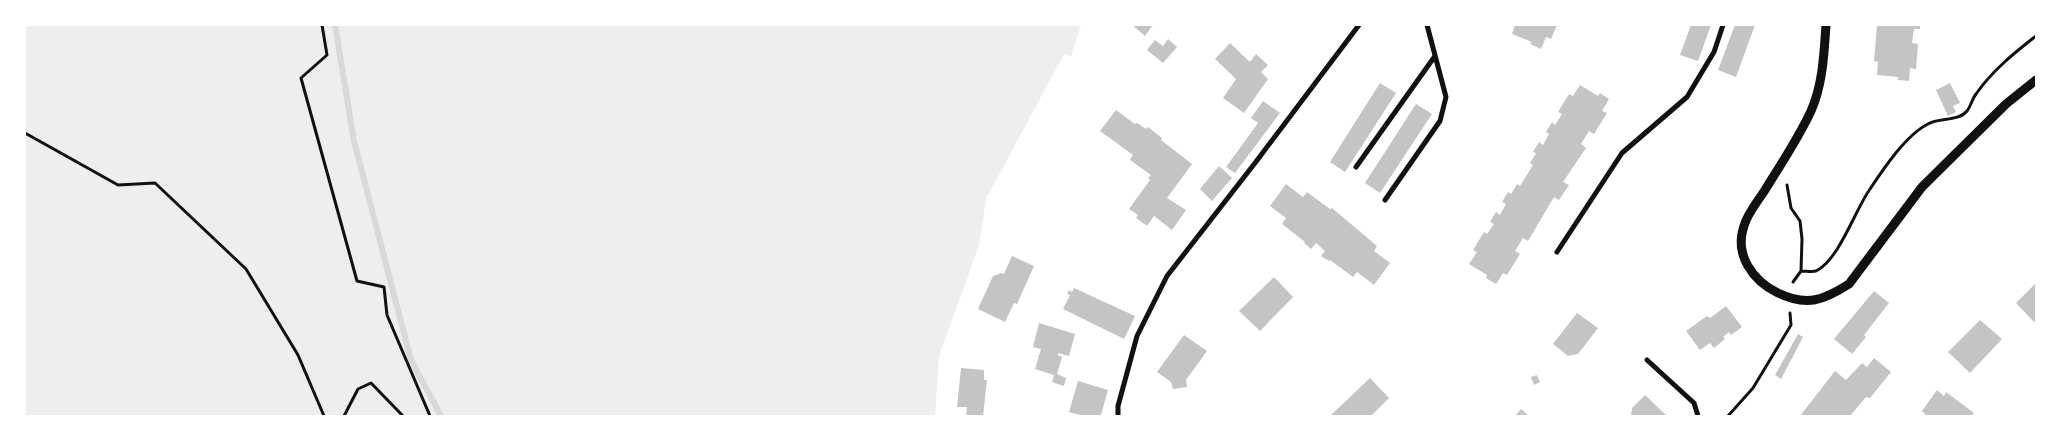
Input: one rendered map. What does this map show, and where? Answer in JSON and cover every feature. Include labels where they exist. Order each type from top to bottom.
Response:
[{"type":"street","points":[[1118,416],[1118,406],[1137,336],[1167,276],[1256,163],[1359,25]]},
{"type":"street","points":[[1385,200],[1440,121],[1446,97],[1427,25]]},
{"type":"street","points":[[1557,252],[1622,153],[1687,97],[1714,52],[1723,25]]},
{"type":"street","points":[[1826,25],[1824,64],[1812,109],[1796,141],[1744,225],[1741,247],[1750,271],[1767,288],[1790,299],[1814,302],[1849,284],[1922,187],[2006,104],[2036,80]]},
{"type":"street","points":[[1356,167],[1435,56]]},
{"type":"street","points":[[1647,360],[1694,403],[1698,416]]},
{"type":"path","points":[[322,25],[327,56],[301,78],[303,87],[357,280],[384,287],[387,315],[430,416]]},
{"type":"path","points":[[1786,178],[1791,208],[1800,221],[1802,239],[1801,271],[1815,272],[1835,254],[1861,201],[1883,168],[1915,133],[1929,123],[1959,116],[1967,112],[1975,95],[1994,70],[2036,36]]},
{"type":"path","points":[[25,133],[118,185],[155,183],[246,269],[298,355],[324,416]]},
{"type":"path","points":[[1728,416],[1758,381],[1792,325],[1790,315]]},
{"type":"path","points":[[344,416],[358,389],[371,383],[403,416]]},
{"type":"shaded area","points":[[25,25],[1081,25],[1071,56],[1064,54],[986,199],[979,245],[939,356],[935,416],[25,416]]},
{"type":"building","points":[[1132,25],[1153,25],[1145,36]]},
{"type":"building","points":[[1515,25],[1557,25],[1551,39],[1546,37],[1541,49],[1530,44],[1532,42],[1512,34]]},
{"type":"building","points":[[1691,25],[1711,25],[1698,61],[1680,55]]},
{"type":"building","points":[[1735,25],[1755,25],[1736,77],[1718,70]]},
{"type":"building","points":[[1877,25],[1920,25],[1920,29],[1914,29],[1912,43],[1918,44],[1916,69],[1910,68],[1909,81],[1898,80],[1898,77],[1877,75],[1878,62],[1874,61]]},
{"type":"building","points":[[1168,39],[1177,47],[1163,63],[1147,50],[1155,40],[1163,46]]},
{"type":"building","points":[[1230,43],[1250,62],[1256,54],[1268,65],[1261,72],[1268,79],[1244,113],[1223,98],[1236,79],[1215,59]]},
{"type":"building","points":[[1380,83],[1396,93],[1345,172],[1330,162]]},
{"type":"building","points":[[1950,83],[1960,103],[1953,106],[1956,112],[1948,116],[1936,90]]},
{"type":"building","points":[[1580,85],[1598,96],[1600,93],[1609,99],[1602,111],[1607,113],[1594,134],[1589,131],[1581,144],[1586,148],[1563,182],[1569,185],[1559,200],[1554,197],[1528,241],[1523,238],[1515,251],[1520,254],[1507,275],[1503,273],[1496,284],[1486,278],[1487,275],[1469,264],[1477,252],[1473,250],[1484,232],[1487,234],[1494,224],[1490,222],[1496,212],[1500,215],[1506,204],[1502,202],[1508,192],[1511,194],[1517,184],[1520,186],[1533,165],[1530,163],[1536,153],[1533,152],[1539,142],[1543,145],[1549,134],[1546,132],[1552,122],[1555,125],[1562,114],[1558,112],[1569,94],[1573,96]]},
{"type":"building","points":[[1263,101],[1280,113],[1235,173],[1226,167],[1258,123],[1251,118]]},
{"type":"building","points":[[1416,104],[1432,114],[1380,193],[1365,183]]},
{"type":"building","points":[[1116,110],[1135,124],[1137,123],[1146,129],[1148,127],[1162,138],[1161,140],[1192,164],[1167,198],[1186,210],[1172,230],[1154,216],[1147,226],[1136,218],[1138,215],[1129,209],[1150,180],[1148,178],[1151,175],[1130,160],[1133,155],[1100,131]]},
{"type":"building","points":[[1219,166],[1232,178],[1212,201],[1200,189]]},
{"type":"building","points":[[1286,184],[1303,197],[1307,192],[1330,209],[1332,208],[1377,246],[1374,251],[1390,263],[1374,285],[1357,272],[1353,277],[1330,260],[1321,256],[1325,251],[1316,243],[1311,249],[1282,224],[1286,218],[1270,206]]},
{"type":"building","points":[[1012,256],[1034,266],[1017,304],[1014,303],[1005,322],[978,309],[993,276],[1001,273],[1004,274]]},
{"type":"building","points":[[1274,277],[1293,297],[1260,331],[1239,311]]},
{"type":"building","points":[[2036,283],[2036,320],[2034,322],[2016,303]]},
{"type":"building","points":[[1074,288],[1135,316],[1124,339],[1063,309],[1070,295],[1067,294],[1069,290],[1072,292]]},
{"type":"building","points":[[1874,291],[1889,303],[1852,354],[1834,339]]},
{"type":"building","points":[[1726,306],[1742,327],[1731,335],[1729,332],[1723,337],[1725,339],[1714,348],[1710,343],[1700,350],[1686,331],[1707,316],[1710,318]]},
{"type":"building","points":[[1577,313],[1598,328],[1578,354],[1568,356],[1553,344]]},
{"type":"building","points":[[1980,320],[2002,339],[1970,373],[1948,352]]},
{"type":"building","points":[[1039,323],[1075,334],[1069,356],[1058,353],[1062,357],[1057,374],[1066,378],[1064,386],[1052,382],[1054,375],[1035,369],[1041,349],[1033,347]]},
{"type":"building","points":[[1798,334],[1803,337],[1781,379],[1775,375]]},
{"type":"building","points":[[1184,335],[1207,351],[1186,380],[1187,387],[1173,389],[1171,382],[1157,372]]},
{"type":"building","points":[[1874,358],[1891,372],[1870,398],[1866,397],[1850,416],[1800,416],[1835,371],[1846,380],[1862,363],[1867,367]]},
{"type":"building","points":[[961,368],[984,370],[984,380],[987,380],[983,416],[966,416],[967,407],[957,407]]},
{"type":"building","points":[[1537,375],[1540,382],[1534,385],[1531,377]]},
{"type":"building","points":[[1370,378],[1389,398],[1371,416],[1330,416]]},
{"type":"building","points":[[1078,381],[1108,390],[1101,415],[1084,416],[1069,412]]},
{"type":"building","points":[[1937,390],[1944,396],[1946,392],[1974,413],[1972,416],[1927,416],[1922,411]]},
{"type":"building","points":[[1645,395],[1667,416],[1631,416],[1632,408]]},
{"type":"building","points":[[1521,409],[1529,416],[1515,416]]},
{"type":"waterway","points":[[335,25],[354,141],[411,360],[441,416]]}]
